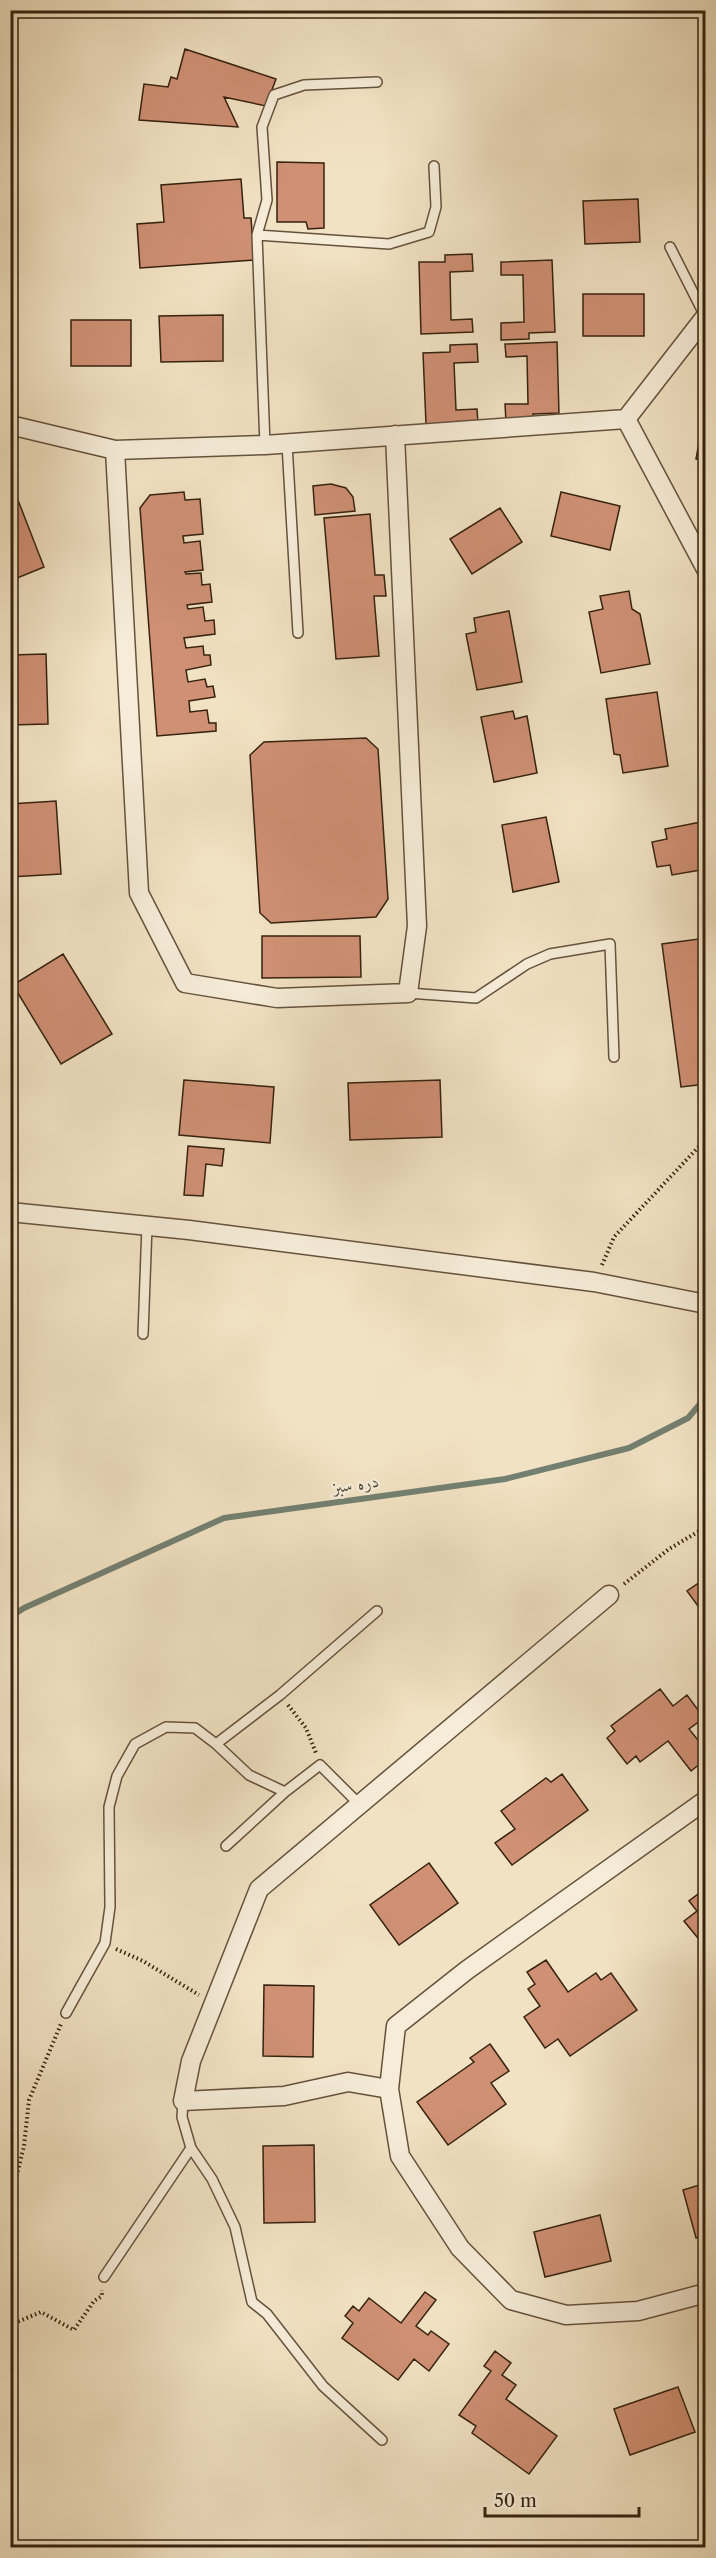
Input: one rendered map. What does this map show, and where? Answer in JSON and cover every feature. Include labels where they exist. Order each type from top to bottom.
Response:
[{"type":"street","points":[[10,425],[114,450],[287,444],[626,419],[705,316]]},
{"type":"street","points":[[626,419],[705,569]]},
{"type":"street","points":[[114,450],[139,893],[185,983],[277,998],[408,993],[417,926],[395,435]]},
{"type":"street","points":[[10,1212],[147,1226],[594,1282],[705,1304]]},
{"type":"street","points":[[389,2090],[348,2082],[284,2096],[183,2101],[191,2061],[259,1889],[609,1595]]},
{"type":"street","points":[[705,1800],[467,1970],[396,2026],[389,2090],[400,2156],[460,2248],[511,2300],[566,2315],[638,2311],[705,2294]]},
{"type":"lane","points":[[265,445],[257,235],[267,200],[262,128],[274,95],[304,85],[377,82]]},
{"type":"lane","points":[[257,235],[388,244],[429,232],[435,207],[434,166]]},
{"type":"lane","points":[[670,247],[705,316]]},
{"type":"lane","points":[[287,444],[298,633]]},
{"type":"lane","points":[[408,993],[476,998],[527,964],[550,954],[610,944],[614,1056]]},
{"type":"lane","points":[[143,1334],[147,1226]]},
{"type":"lane","points":[[216,1744],[280,1695],[377,1611]]},
{"type":"lane","points":[[66,2013],[105,1943],[110,1906],[109,1807],[117,1776],[135,1744],[166,1727],[195,1728],[249,1775],[285,1792]]},
{"type":"lane","points":[[226,1846],[285,1792],[320,1765],[359,1804]]},
{"type":"lane","points":[[183,2101],[182,2117],[190,2148],[212,2179],[235,2228],[252,2302],[267,2314],[323,2386],[382,2440]]},
{"type":"lane","points":[[104,2277],[190,2148]]},
{"type":"path","points":[[594,1282],[614,1237],[705,1139]]},
{"type":"path","points":[[609,1595],[669,1550],[705,1527]]},
{"type":"path","points":[[280,1695],[306,1728],[320,1765]]},
{"type":"path","points":[[105,1943],[143,1961],[213,2003]]},
{"type":"path","points":[[10,2242],[13,2190],[24,2146],[29,2100],[66,2013]]},
{"type":"path","points":[[10,2325],[41,2312],[74,2330],[94,2301],[102,2296],[104,2277]]},
{"type":"building","points":[[185,49],[276,79],[266,106],[224,97],[238,127],[139,120],[144,84],[168,87],[171,77],[177,79]]},
{"type":"building","points":[[277,162],[324,163],[324,228],[308,229],[306,222],[277,222]]},
{"type":"building","points":[[241,179],[244,218],[251,218],[254,260],[140,268],[137,224],[164,222],[161,185]]},
{"type":"building","points":[[638,199],[640,242],[585,244],[583,201]]},
{"type":"building","points":[[472,254],[473,271],[450,272],[451,320],[472,319],[473,332],[421,334],[419,262],[445,262],[445,255]]},
{"type":"building","points":[[552,260],[555,332],[529,333],[529,339],[501,340],[501,323],[524,322],[523,275],[501,275],[501,262]]},
{"type":"building","points":[[583,294],[644,294],[644,336],[583,336]]},
{"type":"building","points":[[223,315],[223,361],[161,362],[159,316]]},
{"type":"building","points":[[71,320],[131,320],[131,366],[71,366]]},
{"type":"building","points":[[557,342],[559,413],[533,414],[533,421],[506,422],[505,404],[528,404],[527,356],[506,357],[505,344]]},
{"type":"building","points":[[477,344],[478,362],[454,363],[456,410],[477,409],[478,423],[426,424],[423,353],[450,352],[450,345]]},
{"type":"building","points":[[706,405],[706,461],[696,459]]},
{"type":"building","points":[[331,484],[346,488],[353,497],[355,511],[315,515],[313,486]]},
{"type":"building","points":[[184,492],[185,500],[200,499],[203,534],[183,536],[184,543],[200,541],[203,570],[185,572],[186,574],[201,573],[202,585],[210,584],[212,602],[187,605],[188,609],[203,607],[205,621],[214,620],[215,634],[184,638],[186,648],[203,646],[204,655],[210,655],[211,665],[186,670],[188,682],[205,679],[207,687],[213,686],[215,697],[189,701],[190,712],[207,710],[209,723],[216,723],[216,731],[157,736],[140,508],[150,495]]},
{"type":"building","points":[[561,492],[620,506],[610,550],[551,536]]},
{"type":"building","points":[[16,495],[44,567],[10,581],[10,497]]},
{"type":"building","points":[[500,508],[522,542],[472,574],[450,539]]},
{"type":"building","points":[[370,514],[375,575],[384,575],[386,596],[374,596],[379,656],[336,659],[324,518]]},
{"type":"building","points":[[629,591],[632,609],[640,614],[650,664],[601,673],[589,612],[603,609],[600,596]]},
{"type":"building","points":[[509,611],[522,682],[477,690],[466,634],[476,632],[474,618]]},
{"type":"building","points":[[46,654],[48,724],[10,725],[10,655]]},
{"type":"building","points":[[657,692],[668,766],[623,773],[620,755],[614,754],[606,699]]},
{"type":"building","points":[[513,711],[515,719],[527,716],[537,773],[494,782],[481,717]]},
{"type":"building","points":[[366,738],[378,749],[388,899],[376,917],[271,923],[260,913],[250,755],[264,742]]},
{"type":"building","points":[[56,801],[61,874],[10,877],[10,804]]},
{"type":"building","points":[[546,817],[559,882],[513,892],[502,825]]},
{"type":"building","points":[[706,821],[706,869],[672,875],[670,865],[657,867],[652,842],[667,839],[665,829]]},
{"type":"building","points":[[262,936],[360,936],[361,977],[262,978]]},
{"type":"building","points":[[706,938],[706,1084],[681,1087],[662,944]]},
{"type":"building","points":[[63,954],[112,1034],[61,1064],[13,985]]},
{"type":"building","points":[[184,1080],[274,1087],[270,1143],[179,1135]]},
{"type":"building","points":[[440,1080],[442,1137],[350,1140],[348,1083]]},
{"type":"building","points":[[188,1146],[224,1149],[222,1166],[206,1164],[203,1196],[184,1195]]},
{"type":"building","points":[[706,1578],[706,1617],[687,1591]]},
{"type":"building","points":[[660,1689],[673,1706],[687,1695],[704,1718],[689,1729],[706,1750],[706,1759],[691,1771],[668,1741],[640,1762],[636,1756],[627,1764],[607,1738],[615,1731],[611,1726]]},
{"type":"building","points":[[562,1774],[588,1810],[512,1865],[495,1843],[515,1829],[501,1811],[546,1778],[551,1782]]},
{"type":"building","points":[[429,1863],[458,1903],[399,1945],[370,1905]]},
{"type":"building","points":[[706,1888],[706,1948],[684,1921],[697,1911],[689,1901]]},
{"type":"building","points":[[546,1960],[568,1992],[596,1973],[601,1980],[611,1973],[637,2010],[570,2056],[558,2039],[545,2048],[524,2017],[540,2006],[528,1989],[535,1984],[527,1972]]},
{"type":"building","points":[[264,1985],[314,1986],[313,2057],[263,2056]]},
{"type":"building","points":[[490,2044],[509,2071],[491,2083],[506,2104],[448,2145],[417,2102],[474,2062],[470,2058]]},
{"type":"building","points":[[314,2145],[315,2222],[264,2223],[263,2146]]},
{"type":"building","points":[[706,2183],[706,2235],[696,2238],[683,2190]]},
{"type":"building","points":[[600,2215],[611,2261],[545,2277],[534,2232]]},
{"type":"building","points":[[425,2292],[436,2300],[416,2326],[428,2335],[431,2331],[449,2344],[429,2371],[414,2359],[398,2380],[342,2338],[353,2323],[345,2316],[353,2306],[359,2311],[369,2298],[401,2323]]},
{"type":"building","points":[[495,2351],[511,2363],[502,2375],[516,2385],[506,2399],[557,2436],[529,2474],[472,2433],[476,2426],[459,2415],[491,2371],[484,2366]]},
{"type":"building","points":[[678,2387],[695,2432],[630,2455],[614,2409]]},
{"type":"waterway","name":"دره سبز","points":[[481,10],[587,15],[608,10]]},
{"type":"waterway","name":"دره سبز","points":[[10,1617],[24,1608],[224,1518],[505,1479],[629,1448],[688,1418],[706,1397]]}]
